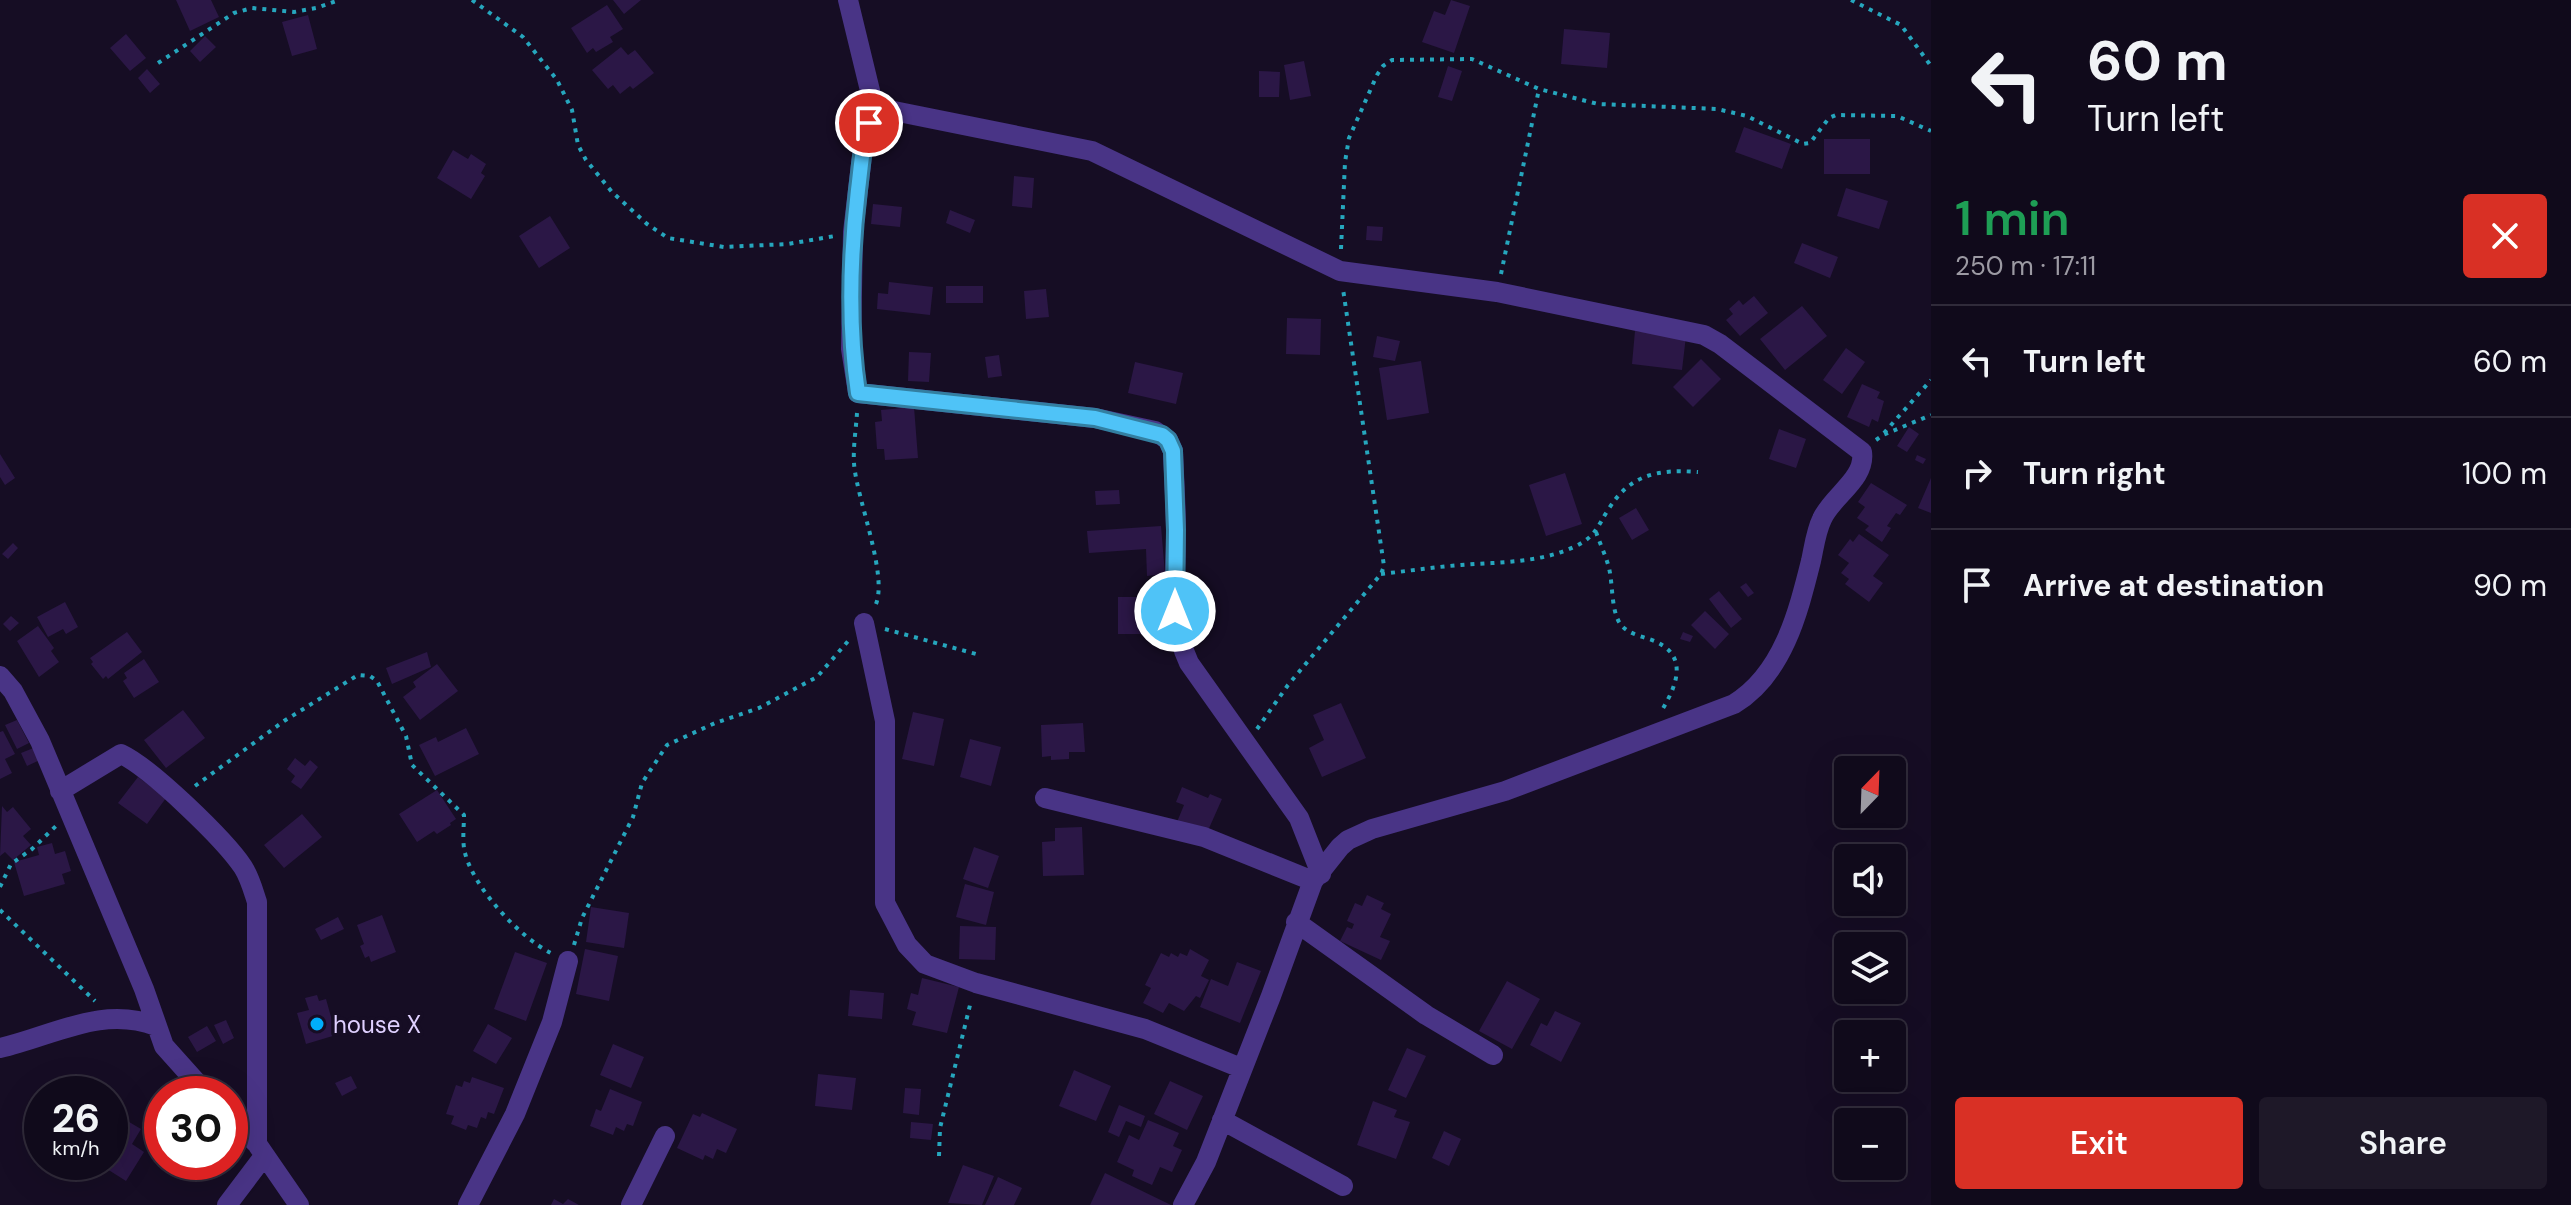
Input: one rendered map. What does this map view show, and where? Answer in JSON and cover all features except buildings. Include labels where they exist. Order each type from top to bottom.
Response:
[{"type":"street","points":[[848,0],[874,107],[864,139],[853,232],[851,349],[858,393],[1095,418],[1155,431],[1168,440],[1173,451],[1177,632],[1189,663],[1299,818],[1317,878]]},
{"type":"street","points":[[874,107],[1092,151],[1340,271],[1497,292],[1712,338],[1862,452],[1862,467],[1822,518],[1796,620],[1769,669],[1746,697],[1505,791],[1372,829],[1340,847],[1317,878],[1296,922],[1271,996],[1206,1162],[1183,1205]]},
{"type":"street","points":[[864,623],[885,721],[885,903],[907,945],[925,964],[976,983],[1145,1029],[1241,1068]]},
{"type":"street","points":[[0,676],[13,691],[40,741],[144,989],[164,1046],[191,1076]]},
{"type":"street","points":[[60,791],[121,754],[131,759],[228,846],[245,871],[257,902],[261,1150],[227,1205]]},
{"type":"street","points":[[1045,798],[1204,837],[1317,878]]},
{"type":"street","points":[[1296,922],[1426,1015],[1493,1055]]},
{"type":"street","points":[[468,1205],[526,1088],[552,1022],[568,961]]},
{"type":"street","points":[[0,1048],[111,1017],[136,1018],[156,1026]]},
{"type":"street","points":[[1222,1120],[1343,1186]]},
{"type":"street","points":[[248,1136],[299,1205]]},
{"type":"street","points":[[631,1205],[665,1136]]},
{"type":"path","points":[[310,0],[316,8]]},
{"type":"path","points":[[158,63],[234,13],[252,8],[294,12],[339,0]]},
{"type":"path","points":[[472,0],[523,37],[557,80],[572,110],[578,145],[586,160],[612,192],[647,224],[668,238],[724,247],[788,244],[853,232]]},
{"type":"path","points":[[1851,0],[1901,25],[1931,66]]},
{"type":"path","points":[[1248,742],[1288,685],[1381,574],[1384,552],[1340,271],[1349,138],[1383,66],[1392,60],[1406,58],[1472,59],[1539,89],[1598,104],[1717,109],[1747,116],[1803,144],[1810,143],[1829,118],[1836,115],[1897,116],[1931,131]]},
{"type":"path","points":[[1497,292],[1539,89]]},
{"type":"path","points":[[1862,452],[1883,435],[1931,380]]},
{"type":"path","points":[[178,800],[219,766],[284,721],[358,675],[370,676],[377,681],[406,736],[412,765],[464,815],[464,852],[479,885],[534,944],[568,961],[582,918],[633,817],[642,783],[667,745],[715,723],[759,708],[817,677],[877,604],[880,583],[854,463],[858,393]]},
{"type":"path","points":[[1883,435],[1931,415]]},
{"type":"path","points":[[1381,574],[1547,556],[1576,546],[1596,532],[1620,492],[1642,476],[1676,470],[1698,472]]},
{"type":"path","points":[[1596,532],[1608,567],[1617,619],[1624,629],[1663,645],[1675,659],[1675,687],[1644,739]]},
{"type":"path","points":[[864,623],[976,654]]},
{"type":"path","points":[[0,887],[11,864],[32,849],[69,813]]},
{"type":"path","points":[[0,910],[111,1017]]},
{"type":"path","points":[[939,1156],[940,1128],[976,983]]},
{"type":"place","name":"house X","points":[[317,1024]]},
{"type":"route","points":[[869,123],[864,139],[853,232],[851,349],[858,393],[1095,418],[1162,435],[1173,451],[1175,611]]}]
